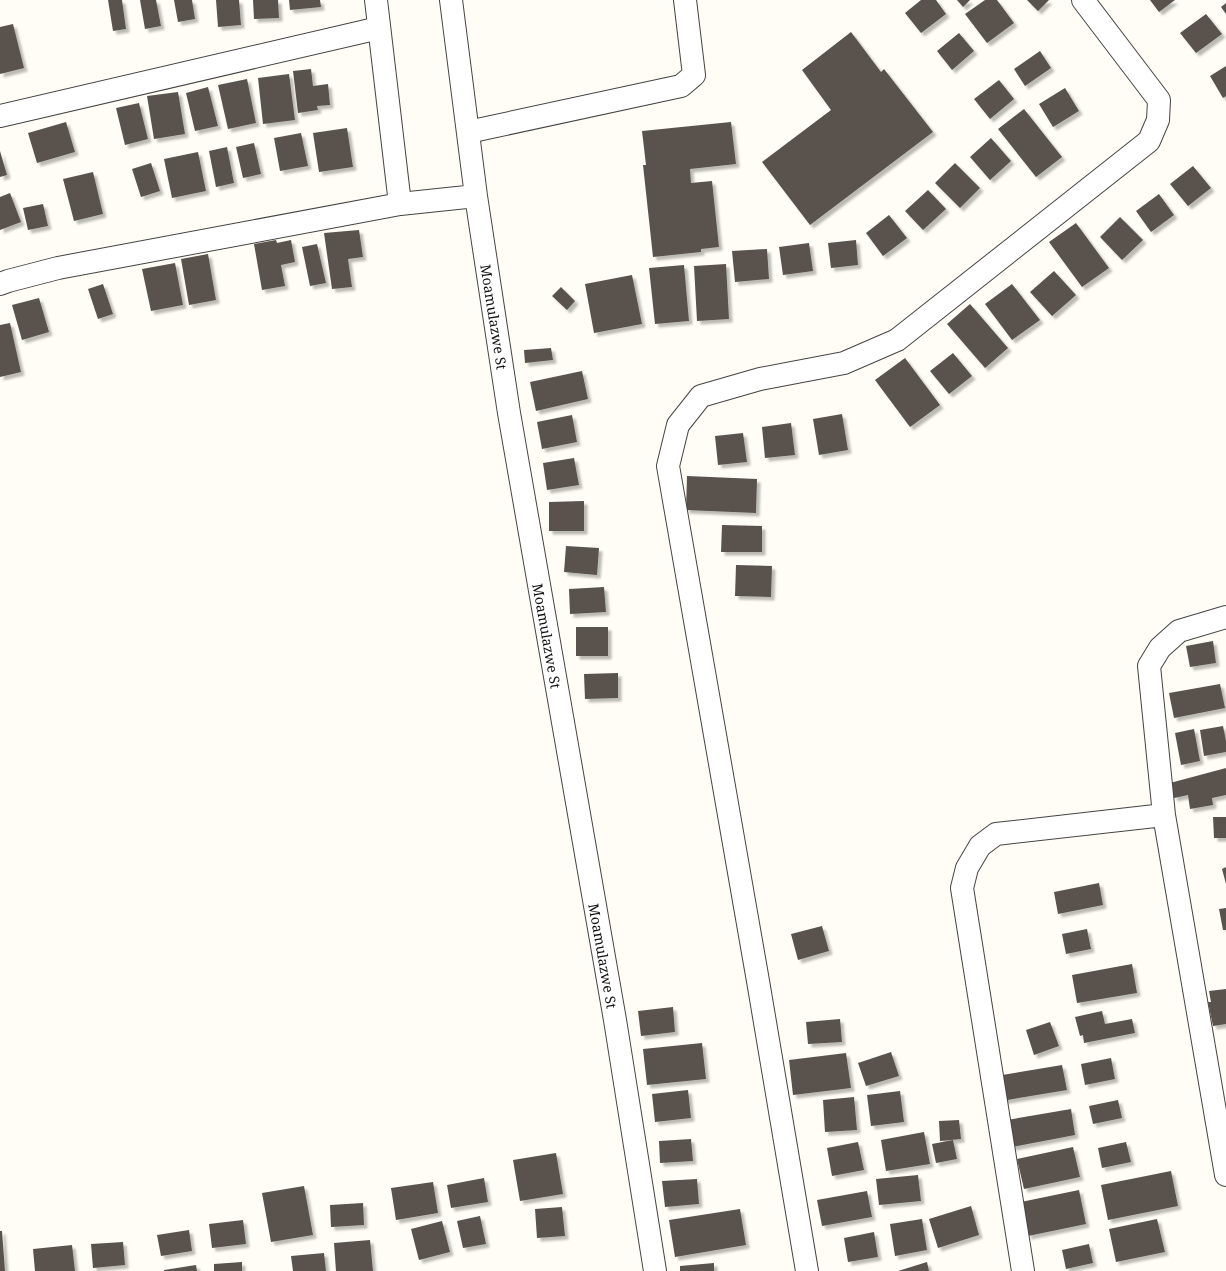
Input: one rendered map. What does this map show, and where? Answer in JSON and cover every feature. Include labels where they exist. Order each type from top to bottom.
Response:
[{"type":"street","points":[[376,0],[400,204]]},
{"type":"street","name":"Moamulazwe St","points":[[451,0],[476,196],[509,413],[614,1020],[655,1271]]},
{"type":"street","points":[[468,132],[681,86],[694,75],[685,0]]},
{"type":"street","points":[[807,1271],[757,973],[668,466],[678,425],[701,396],[760,379],[844,363],[897,340],[1149,141],[1158,120],[1159,100],[1083,0]]},
{"type":"street","points":[[0,116],[379,28]]},
{"type":"street","points":[[0,284],[58,268],[400,204],[476,196]]},
{"type":"street","points":[[1226,617],[1179,631],[1160,648],[1148,666],[1164,815],[1226,1175]]},
{"type":"street","points":[[1023,1271],[962,888],[966,868],[980,846],[996,834],[1164,815]]},
{"type":"building","points":[[108,0],[122,0],[126,29],[113,31]]},
{"type":"building","points":[[140,0],[156,0],[161,26],[145,29]]},
{"type":"building","points":[[174,0],[192,0],[195,19],[178,22]]},
{"type":"building","points":[[216,0],[239,0],[241,25],[218,27]]},
{"type":"building","points":[[253,0],[278,0],[279,18],[254,19]]},
{"type":"building","points":[[289,0],[320,0],[321,7],[290,10]]},
{"type":"building","points":[[921,0],[936,0],[946,14],[921,33],[905,13]]},
{"type":"building","points":[[957,0],[970,0],[963,7]]},
{"type":"building","points":[[985,0],[997,0],[1014,23],[987,43],[965,14]]},
{"type":"building","points":[[1027,0],[1049,0],[1038,11]]},
{"type":"building","points":[[1150,0],[1175,0],[1159,12]]},
{"type":"building","points":[[1226,3],[1226,14],[1221,7]]},
{"type":"building","points":[[1206,14],[1222,34],[1196,53],[1180,33]]},
{"type":"building","points":[[13,24],[24,68],[0,74],[0,27]]},
{"type":"building","points":[[851,32],[881,72],[884,69],[933,132],[810,225],[762,162],[831,110],[802,70]]},
{"type":"building","points":[[959,33],[974,51],[952,70],[937,51]]},
{"type":"building","points":[[1040,51],[1051,68],[1025,86],[1014,69]]},
{"type":"building","points":[[1226,66],[1226,96],[1223,98],[1210,76]]},
{"type":"building","points":[[311,69],[313,86],[328,84],[330,105],[317,106],[318,110],[298,113],[293,71]]},
{"type":"building","points":[[289,74],[295,120],[263,124],[258,78]]},
{"type":"building","points":[[247,79],[256,123],[228,129],[218,85]]},
{"type":"building","points":[[999,80],[1014,99],[990,119],[974,99]]},
{"type":"building","points":[[208,87],[218,126],[195,131],[186,93]]},
{"type":"building","points":[[1065,88],[1079,111],[1053,127],[1039,104]]},
{"type":"building","points":[[178,92],[185,134],[154,139],[147,96]]},
{"type":"building","points":[[139,103],[148,139],[125,145],[116,108]]},
{"type":"building","points":[[1024,109],[1062,157],[1036,177],[998,129]]},
{"type":"building","points":[[66,122],[75,152],[37,163],[28,133]]},
{"type":"building","points":[[731,122],[736,164],[690,169],[691,183],[712,181],[719,247],[701,249],[701,252],[653,257],[643,165],[646,165],[642,131]]},
{"type":"building","points":[[347,128],[353,167],[319,172],[313,133]]},
{"type":"building","points":[[301,133],[308,166],[280,171],[274,138]]},
{"type":"building","points":[[991,138],[1011,161],[990,180],[970,157]]},
{"type":"building","points":[[254,143],[261,174],[243,178],[236,147]]},
{"type":"building","points":[[227,147],[234,183],[216,187],[209,151]]},
{"type":"building","points":[[0,151],[7,175],[0,177]]},
{"type":"building","points":[[198,152],[206,191],[172,198],[164,159]]},
{"type":"building","points":[[151,163],[160,191],[141,197],[132,169]]},
{"type":"building","points":[[955,163],[980,188],[960,208],[935,183]]},
{"type":"building","points":[[1193,166],[1211,188],[1188,206],[1170,184]]},
{"type":"building","points":[[93,172],[103,214],[74,221],[63,179]]},
{"type":"building","points":[[928,190],[946,209],[923,230],[905,211]]},
{"type":"building","points":[[10,193],[21,222],[0,230],[0,197]]},
{"type":"building","points":[[1159,194],[1174,215],[1151,232],[1136,211]]},
{"type":"building","points":[[43,204],[48,226],[28,230],[23,208]]},
{"type":"building","points":[[889,215],[907,238],[883,256],[866,233]]},
{"type":"building","points":[[1120,217],[1143,240],[1122,260],[1100,237]]},
{"type":"building","points":[[1076,223],[1109,268],[1082,287],[1049,242]]},
{"type":"building","points":[[359,230],[363,257],[348,259],[352,287],[332,289],[324,233]]},
{"type":"building","points":[[276,240],[277,243],[291,240],[295,262],[281,265],[285,286],[262,290],[254,244]]},
{"type":"building","points":[[856,240],[858,265],[831,268],[828,243]]},
{"type":"building","points":[[809,243],[813,271],[783,275],[779,247]]},
{"type":"building","points":[[317,244],[326,283],[310,286],[302,247]]},
{"type":"building","points":[[767,249],[769,279],[735,282],[732,251]]},
{"type":"building","points":[[208,254],[216,300],[189,305],[181,259]]},
{"type":"building","points":[[175,263],[183,305],[151,311],[142,269]]},
{"type":"building","points":[[726,264],[729,319],[697,321],[694,266]]},
{"type":"building","points":[[684,265],[689,321],[655,324],[649,268]]},
{"type":"building","points":[[1054,271],[1076,295],[1052,316],[1030,292]]},
{"type":"building","points":[[632,275],[642,324],[594,333],[585,284]]},
{"type":"building","points":[[103,284],[113,314],[98,319],[88,289]]},
{"type":"building","points":[[1012,284],[1040,320],[1012,340],[985,304]]},
{"type":"building","points":[[561,287],[575,301],[567,310],[552,296]]},
{"type":"building","points":[[39,298],[49,332],[22,340],[12,305]]},
{"type":"building","points":[[970,304],[1008,348],[985,368],[947,324]]},
{"type":"building","points":[[10,323],[21,372],[0,377],[0,325]]},
{"type":"building","points":[[551,348],[553,360],[525,363],[524,350]]},
{"type":"building","points":[[953,353],[972,376],[949,394],[930,371]]},
{"type":"building","points":[[905,358],[940,405],[910,427],[875,380]]},
{"type":"building","points":[[582,371],[588,399],[536,411],[530,382]]},
{"type":"building","points":[[842,414],[848,450],[819,455],[813,419]]},
{"type":"building","points":[[572,415],[577,442],[542,449],[537,422]]},
{"type":"building","points":[[791,423],[795,455],[765,458],[762,427]]},
{"type":"building","points":[[743,433],[747,462],[718,465],[715,436]]},
{"type":"building","points":[[574,458],[579,485],[547,490],[543,463]]},
{"type":"building","points":[[687,476],[757,479],[756,513],[686,510]]},
{"type":"building","points":[[584,501],[584,531],[549,531],[549,502]]},
{"type":"building","points":[[722,525],[762,526],[762,552],[721,552]]},
{"type":"building","points":[[566,546],[599,548],[597,575],[564,572]]},
{"type":"building","points":[[736,565],[772,566],[771,597],[735,596]]},
{"type":"building","points":[[604,587],[606,612],[570,614],[569,589]]},
{"type":"building","points":[[576,627],[608,627],[608,656],[576,656]]},
{"type":"building","points":[[1213,641],[1216,663],[1190,667],[1186,646]]},
{"type":"building","points":[[618,673],[618,698],[585,699],[584,674]]},
{"type":"building","points":[[1220,684],[1225,708],[1174,718],[1169,693]]},
{"type":"building","points":[[1223,726],[1226,741],[1226,752],[1204,756],[1200,730]]},
{"type":"building","points":[[1194,729],[1200,761],[1181,765],[1175,733]]},
{"type":"building","points":[[1226,768],[1226,795],[1212,798],[1213,805],[1190,809],[1188,795],[1174,798],[1170,783]]},
{"type":"building","points":[[1213,817],[1226,817],[1226,838],[1214,838]]},
{"type":"building","points":[[1226,867],[1226,884],[1222,869]]},
{"type":"building","points":[[1099,883],[1103,905],[1058,914],[1054,892]]},
{"type":"building","points":[[1226,908],[1226,930],[1223,930],[1219,909]]},
{"type":"building","points":[[822,926],[829,951],[798,960],[791,934]]},
{"type":"building","points":[[1087,929],[1091,949],[1066,954],[1062,934]]},
{"type":"building","points":[[1132,964],[1137,993],[1077,1003],[1072,975]]},
{"type":"building","points":[[1226,989],[1226,1024],[1213,1026],[1208,1002],[1211,1002],[1209,991]]},
{"type":"building","points":[[673,1007],[675,1032],[641,1036],[638,1011]]},
{"type":"building","points":[[1102,1011],[1105,1024],[1132,1019],[1135,1033],[1084,1043],[1083,1035],[1080,1036],[1075,1017]]},
{"type":"building","points":[[840,1019],[842,1042],[808,1044],[806,1022]]},
{"type":"building","points":[[1050,1022],[1059,1046],[1034,1055],[1026,1030]]},
{"type":"building","points":[[702,1043],[706,1079],[647,1085],[643,1049]]},
{"type":"building","points":[[891,1052],[899,1076],[866,1086],[858,1063]]},
{"type":"building","points":[[846,1053],[851,1088],[793,1095],[789,1060]]},
{"type":"building","points":[[1111,1058],[1115,1079],[1085,1085],[1081,1064]]},
{"type":"building","points":[[1062,1065],[1067,1090],[1001,1101],[996,1076]]},
{"type":"building","points":[[688,1090],[691,1118],[655,1122],[652,1094]]},
{"type":"building","points":[[900,1091],[904,1122],[871,1126],[867,1095]]},
{"type":"building","points":[[854,1097],[857,1130],[825,1132],[823,1100]]},
{"type":"building","points":[[1118,1100],[1122,1118],[1093,1124],[1089,1106]]},
{"type":"building","points":[[1071,1109],[1075,1135],[1012,1147],[1007,1120]]},
{"type":"building","points":[[959,1120],[961,1139],[940,1141],[939,1121]]},
{"type":"building","points":[[924,1132],[930,1164],[886,1171],[881,1140]]},
{"type":"building","points":[[691,1139],[693,1161],[660,1163],[659,1141]]},
{"type":"building","points":[[953,1140],[957,1159],[936,1163],[932,1144]]},
{"type":"building","points":[[858,1142],[864,1170],[832,1176],[827,1148]]},
{"type":"building","points":[[1126,1142],[1131,1162],[1102,1168],[1098,1148]]},
{"type":"building","points":[[1073,1147],[1080,1177],[1024,1189],[1017,1159]]},
{"type":"building","points":[[556,1153],[563,1194],[520,1201],[513,1160]]},
{"type":"building","points":[[1171,1171],[1178,1206],[1108,1220],[1101,1185]]},
{"type":"building","points":[[918,1175],[921,1201],[879,1205],[876,1179]]},
{"type":"building","points":[[484,1178],[488,1202],[451,1208],[447,1185]]},
{"type":"building","points":[[697,1179],[699,1204],[665,1207],[662,1181]]},
{"type":"building","points":[[433,1182],[438,1213],[396,1220],[391,1188]]},
{"type":"building","points":[[304,1186],[313,1235],[271,1242],[262,1193]]},
{"type":"building","points":[[1079,1190],[1086,1224],[1028,1236],[1021,1202]]},
{"type":"building","points":[[867,1191],[872,1217],[822,1226],[817,1200]]},
{"type":"building","points":[[363,1203],[364,1225],[331,1227],[330,1205]]},
{"type":"building","points":[[971,1206],[979,1235],[938,1248],[929,1219]]},
{"type":"building","points":[[562,1207],[565,1236],[537,1238],[535,1209]]},
{"type":"building","points":[[740,1209],[746,1245],[675,1257],[669,1220]]},
{"type":"building","points":[[480,1216],[486,1244],[463,1248],[457,1221]]},
{"type":"building","points":[[922,1219],[927,1250],[895,1256],[890,1224]]},
{"type":"building","points":[[1157,1219],[1165,1252],[1116,1262],[1109,1229]]},
{"type":"building","points":[[243,1220],[246,1244],[212,1248],[209,1224]]},
{"type":"building","points":[[442,1221],[450,1252],[419,1260],[411,1229]]},
{"type":"building","points":[[189,1230],[192,1251],[161,1256],[157,1235]]},
{"type":"building","points":[[0,1231],[2,1231],[5,1271],[0,1271]]},
{"type":"building","points":[[874,1232],[878,1257],[848,1262],[844,1238]]},
{"type":"building","points":[[370,1240],[373,1271],[336,1271],[334,1243]]},
{"type":"building","points":[[123,1242],[125,1265],[93,1268],[91,1244]]},
{"type":"building","points":[[1089,1244],[1093,1263],[1066,1269],[1062,1250]]},
{"type":"building","points":[[72,1245],[75,1271],[35,1271],[33,1249]]},
{"type":"building","points":[[324,1253],[326,1271],[293,1271],[291,1256]]},
{"type":"building","points":[[242,1262],[242,1271],[214,1271],[214,1264]]},
{"type":"building","points":[[927,1262],[929,1271],[898,1271]]},
{"type":"building","points":[[714,1263],[714,1271],[680,1271],[680,1266]]},
{"type":"building","points":[[196,1265],[197,1271],[164,1271],[164,1270]]}]
